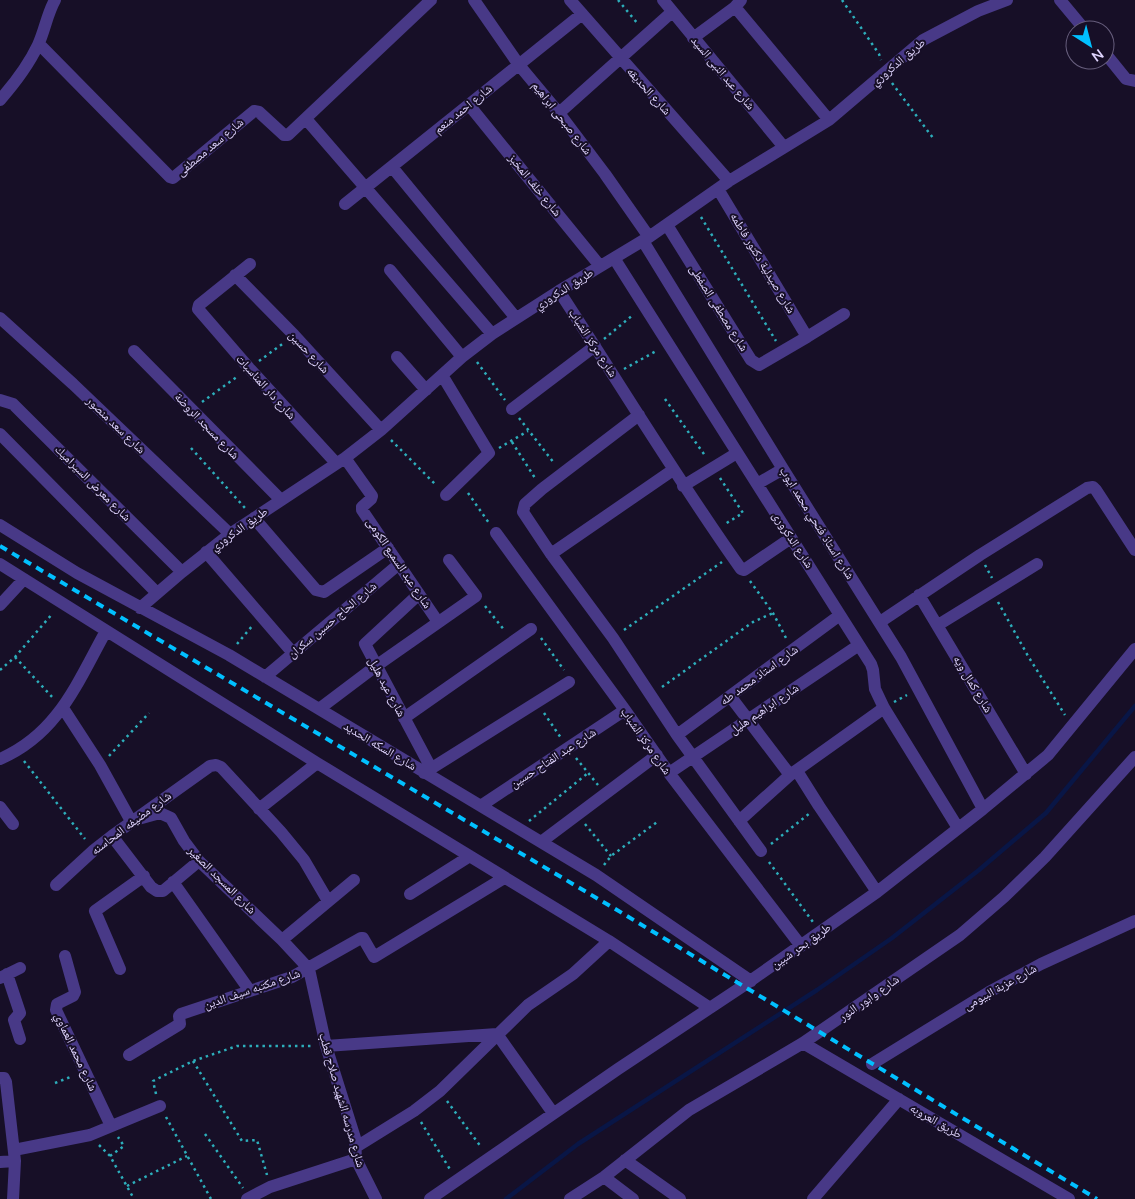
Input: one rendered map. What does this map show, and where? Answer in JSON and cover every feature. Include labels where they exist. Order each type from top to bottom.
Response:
[{"type":"street","points":[[0,100],[39,44],[55,0]]},
{"type":"street","name":"شارع سعد مصطفى","points":[[39,44],[173,178],[254,110],[259,112],[286,136],[432,0]]},
{"type":"street","name":"شارع صبحى ابراهيم","points":[[474,0],[518,65],[559,113],[605,174],[646,239]]},
{"type":"street","name":"شارع الحديقه","points":[[570,0],[730,180]]},
{"type":"street","name":"شارع عبد النبى السيد","points":[[663,0],[783,146]]},
{"type":"street","name":"طريق الدكروري","points":[[140,608],[230,534],[340,461],[381,430],[466,354],[492,334],[646,239],[730,180],[783,146],[829,120],[924,40],[978,11],[1007,0]]},
{"type":"street","points":[[1060,0],[1077,20]]},
{"type":"street","points":[[693,38],[738,3],[829,120]]},
{"type":"street","points":[[559,113],[672,12]]},
{"type":"street","name":"شارع احمد منعم","points":[[345,204],[582,14]]},
{"type":"street","points":[[1115,65],[1126,79],[1135,81]]},
{"type":"street","name":"شارع خلف المخبز","points":[[469,104],[600,266]]},
{"type":"street","points":[[306,119],[492,334]]},
{"type":"street","points":[[392,167],[516,318]]},
{"type":"street","name":"شارع صيدلية دكتور فاطمه","points":[[718,189],[808,337]]},
{"type":"street","name":"شارع مصطفى الصفطى","points":[[667,225],[751,360],[759,365],[783,352]]},
{"type":"street","name":"شارع استاذ فتحي محمد ايوب","points":[[646,239],[783,469],[880,622],[919,688],[983,809]]},
{"type":"street","name":"شارع الدكرورى","points":[[614,258],[859,645],[872,667],[875,689],[884,708],[958,828]]},
{"type":"street","points":[[235,276],[250,264]]},
{"type":"street","points":[[390,270],[466,354]]},
{"type":"street","name":"شارع دار المناسبات","points":[[235,276],[199,305],[198,309],[249,368],[340,461]]},
{"type":"street","name":"شارع حسين","points":[[235,276],[294,335],[381,430]]},
{"type":"street","name":"شارع مركز الشباب","points":[[559,291],[683,486],[742,570]]},
{"type":"street","points":[[783,352],[844,314]]},
{"type":"street","name":"شارع سعد منصور","points":[[0,318],[73,384],[230,534]]},
{"type":"street","points":[[512,409],[595,346]]},
{"type":"street","name":"شارع مسجد الروضة","points":[[134,351],[281,500]]},
{"type":"street","points":[[397,357],[426,390]]},
{"type":"street","points":[[442,375],[489,453],[446,495]]},
{"type":"street","name":"شارع معرض السيراميك","points":[[0,400],[13,404],[182,572]]},
{"type":"street","points":[[639,415],[542,489],[525,504],[523,512],[613,638],[677,735],[761,851]]},
{"type":"street","points":[[0,434],[157,593]]},
{"type":"street","points":[[683,486],[737,453]]},
{"type":"street","name":"شارع عبد السميع الكومى","points":[[340,461],[372,496],[362,509],[438,622]]},
{"type":"street","points":[[757,484],[783,469]]},
{"type":"street","points":[[552,554],[673,470]]},
{"type":"street","points":[[880,622],[980,555],[1087,488],[1093,487],[1135,550]]},
{"type":"street","points":[[254,518],[316,590],[320,592],[324,592],[388,548]]},
{"type":"street","name":"شارع السكه الحديد","points":[[0,525],[77,573],[229,655],[427,770],[596,875],[751,981]]},
{"type":"street","name":"شارع مركز الشباب","points":[[496,533],[625,710],[668,773],[801,946]]},
{"type":"street","points":[[742,570],[791,538]]},
{"type":"street","points":[[206,552],[262,614],[293,653]]},
{"type":"street","points":[[319,709],[376,666],[476,596],[450,560]]},
{"type":"street","points":[[0,564],[318,763],[609,941],[710,1008]]},
{"type":"street","name":"شارع الحاج حسين سكران","points":[[265,677],[399,564]]},
{"type":"street","points":[[938,625],[1037,564]]},
{"type":"street","points":[[0,605],[24,579]]},
{"type":"street","name":"شارع عيد هليل","points":[[420,594],[366,643],[366,646],[404,718],[427,770]]},
{"type":"street","name":"شارع كمال ويه","points":[[919,595],[1026,774]]},
{"type":"street","name":"شارع استاذ محمد طه","points":[[677,735],[840,615]]},
{"type":"street","points":[[404,718],[531,629]]},
{"type":"street","points":[[0,759],[17,752],[43,731],[63,708],[106,631]]},
{"type":"street","name":"شارع ابراهيم هليل","points":[[668,773],[859,645]]},
{"type":"street","name":"طريق بحر شبين","points":[[430,1199],[553,1113],[751,981],[877,892],[983,809],[1048,755],[1135,649]]},
{"type":"street","points":[[427,770],[569,682]]},
{"type":"street","points":[[730,696],[819,806],[877,892]]},
{"type":"street","points":[[63,708],[100,765],[131,821]]},
{"type":"street","points":[[739,821],[793,773],[884,708]]},
{"type":"street","name":"شارع عبد الفتاح حسين","points":[[482,805],[625,710]]},
{"type":"street","points":[[541,842],[657,756]]},
{"type":"street","name":"شارع وابور النور","points":[[570,1199],[604,1177],[689,1110],[803,1043],[960,935],[997,904],[1045,857],[1135,757]]},
{"type":"street","points":[[318,763],[259,809],[304,860],[328,901]]},
{"type":"street","name":"شارع مضيفه المحاسنه","points":[[56,885],[94,850],[131,821],[210,766],[216,765],[221,767],[259,809]]},
{"type":"street","points":[[0,807],[7,822]]},
{"type":"street","name":"شارع المسجد الصغير","points":[[131,821],[160,813],[166,814],[174,822],[184,841],[200,861],[282,940],[309,969]]},
{"type":"street","points":[[112,836],[151,887],[157,891],[163,891],[200,861]]},
{"type":"street","points":[[410,894],[470,856]]},
{"type":"street","points":[[120,969],[95,911],[144,876]]},
{"type":"street","name":"شارع مكتبه سيف الدين","points":[[129,1055],[180,1024],[179,1016],[181,1014],[292,977],[362,938],[374,957],[504,878]]},
{"type":"street","points":[[282,940],[354,880]]},
{"type":"street","points":[[173,882],[250,991]]},
{"type":"street","name":"شارع عزبة البيومى","points":[[872,1064],[989,992],[1041,964],[1135,921]]},
{"type":"street","points":[[248,1198],[270,1187],[356,1153],[440,1091],[528,1005],[573,974],[609,941]]},
{"type":"street","name":"شارع محمد العماوي","points":[[65,956],[75,992],[73,996],[57,1004],[56,1010],[111,1126]]},
{"type":"street","points":[[20,968],[4,976],[20,1013],[14,1019],[20,1039]]},
{"type":"street","name":"شارع مدرسه الشهيد صلاح قطب","points":[[309,969],[326,1046],[355,1138],[356,1153],[376,1199]]},
{"type":"street","points":[[326,1046],[497,1034]]},
{"type":"street","points":[[497,1034],[553,1113]]},
{"type":"street","name":"طريق العروبه","points":[[803,1043],[1069,1199]]},
{"type":"street","points":[[3,1080],[14,1155],[13,1199]]},
{"type":"street","points":[[813,1199],[899,1099]]},
{"type":"street","points":[[0,1162],[14,1155],[90,1134],[160,1106]]},
{"type":"street","points":[[625,1160],[680,1199]]},
{"type":"street","points":[[604,1177],[633,1199]]},
{"type":"path","points":[[618,0],[648,35]]},
{"type":"path","points":[[842,0],[879,54],[885,73],[933,138]]},
{"type":"path","points":[[694,205],[783,352]]},
{"type":"path","points":[[595,346],[644,305]]},
{"type":"path","points":[[191,409],[294,335]]},
{"type":"path","points":[[614,375],[668,344]]},
{"type":"path","points":[[466,354],[512,409]]},
{"type":"path","points":[[381,430],[446,495]]},
{"type":"path","points":[[542,489],[512,442],[528,431],[563,474]]},
{"type":"path","points":[[192,448],[254,518]]},
{"type":"path","points":[[460,481],[496,533]]},
{"type":"path","points":[[980,555],[1028,656],[1072,727]]},
{"type":"path","points":[[613,638],[732,556]]},
{"type":"path","points":[[742,570],[772,613],[793,650]]},
{"type":"path","points":[[476,596],[514,642]]},
{"type":"path","points":[[0,670],[15,657],[49,620],[60,602]]},
{"type":"path","points":[[650,696],[753,622],[772,613]]},
{"type":"path","points":[[229,655],[262,614]]},
{"type":"path","points":[[531,629],[538,632],[569,677],[569,682]]},
{"type":"path","points":[[15,657],[63,708]]},
{"type":"path","points":[[884,708],[919,688]]},
{"type":"path","points":[[518,828],[588,773],[536,702]]},
{"type":"path","points":[[100,765],[149,713]]},
{"type":"path","points":[[17,752],[94,850]]},
{"type":"path","points":[[819,806],[761,851],[821,932]]},
{"type":"path","points":[[578,815],[611,856],[657,822]]},
{"type":"path","points":[[211,1199],[160,1106],[153,1081],[193,1061],[237,1046],[326,1046]]},
{"type":"path","points":[[193,1061],[242,1141],[257,1140],[270,1187]]},
{"type":"path","points":[[55,1083],[86,1071]]},
{"type":"path","points":[[440,1091],[490,1158]]},
{"type":"path","points":[[414,1111],[457,1181]]},
{"type":"path","points":[[111,1126],[124,1146],[110,1156],[134,1199]]},
{"type":"path","points":[[206,1134],[248,1198]]},
{"type":"path","points":[[127,1186],[186,1156]]},
{"type":"waterway","points":[[506,1199],[578,1144],[817,990],[892,938],[979,870],[1046,813],[1135,706]]},
{"type":"railway","points":[[0,546],[622,913],[1097,1199]]}]
